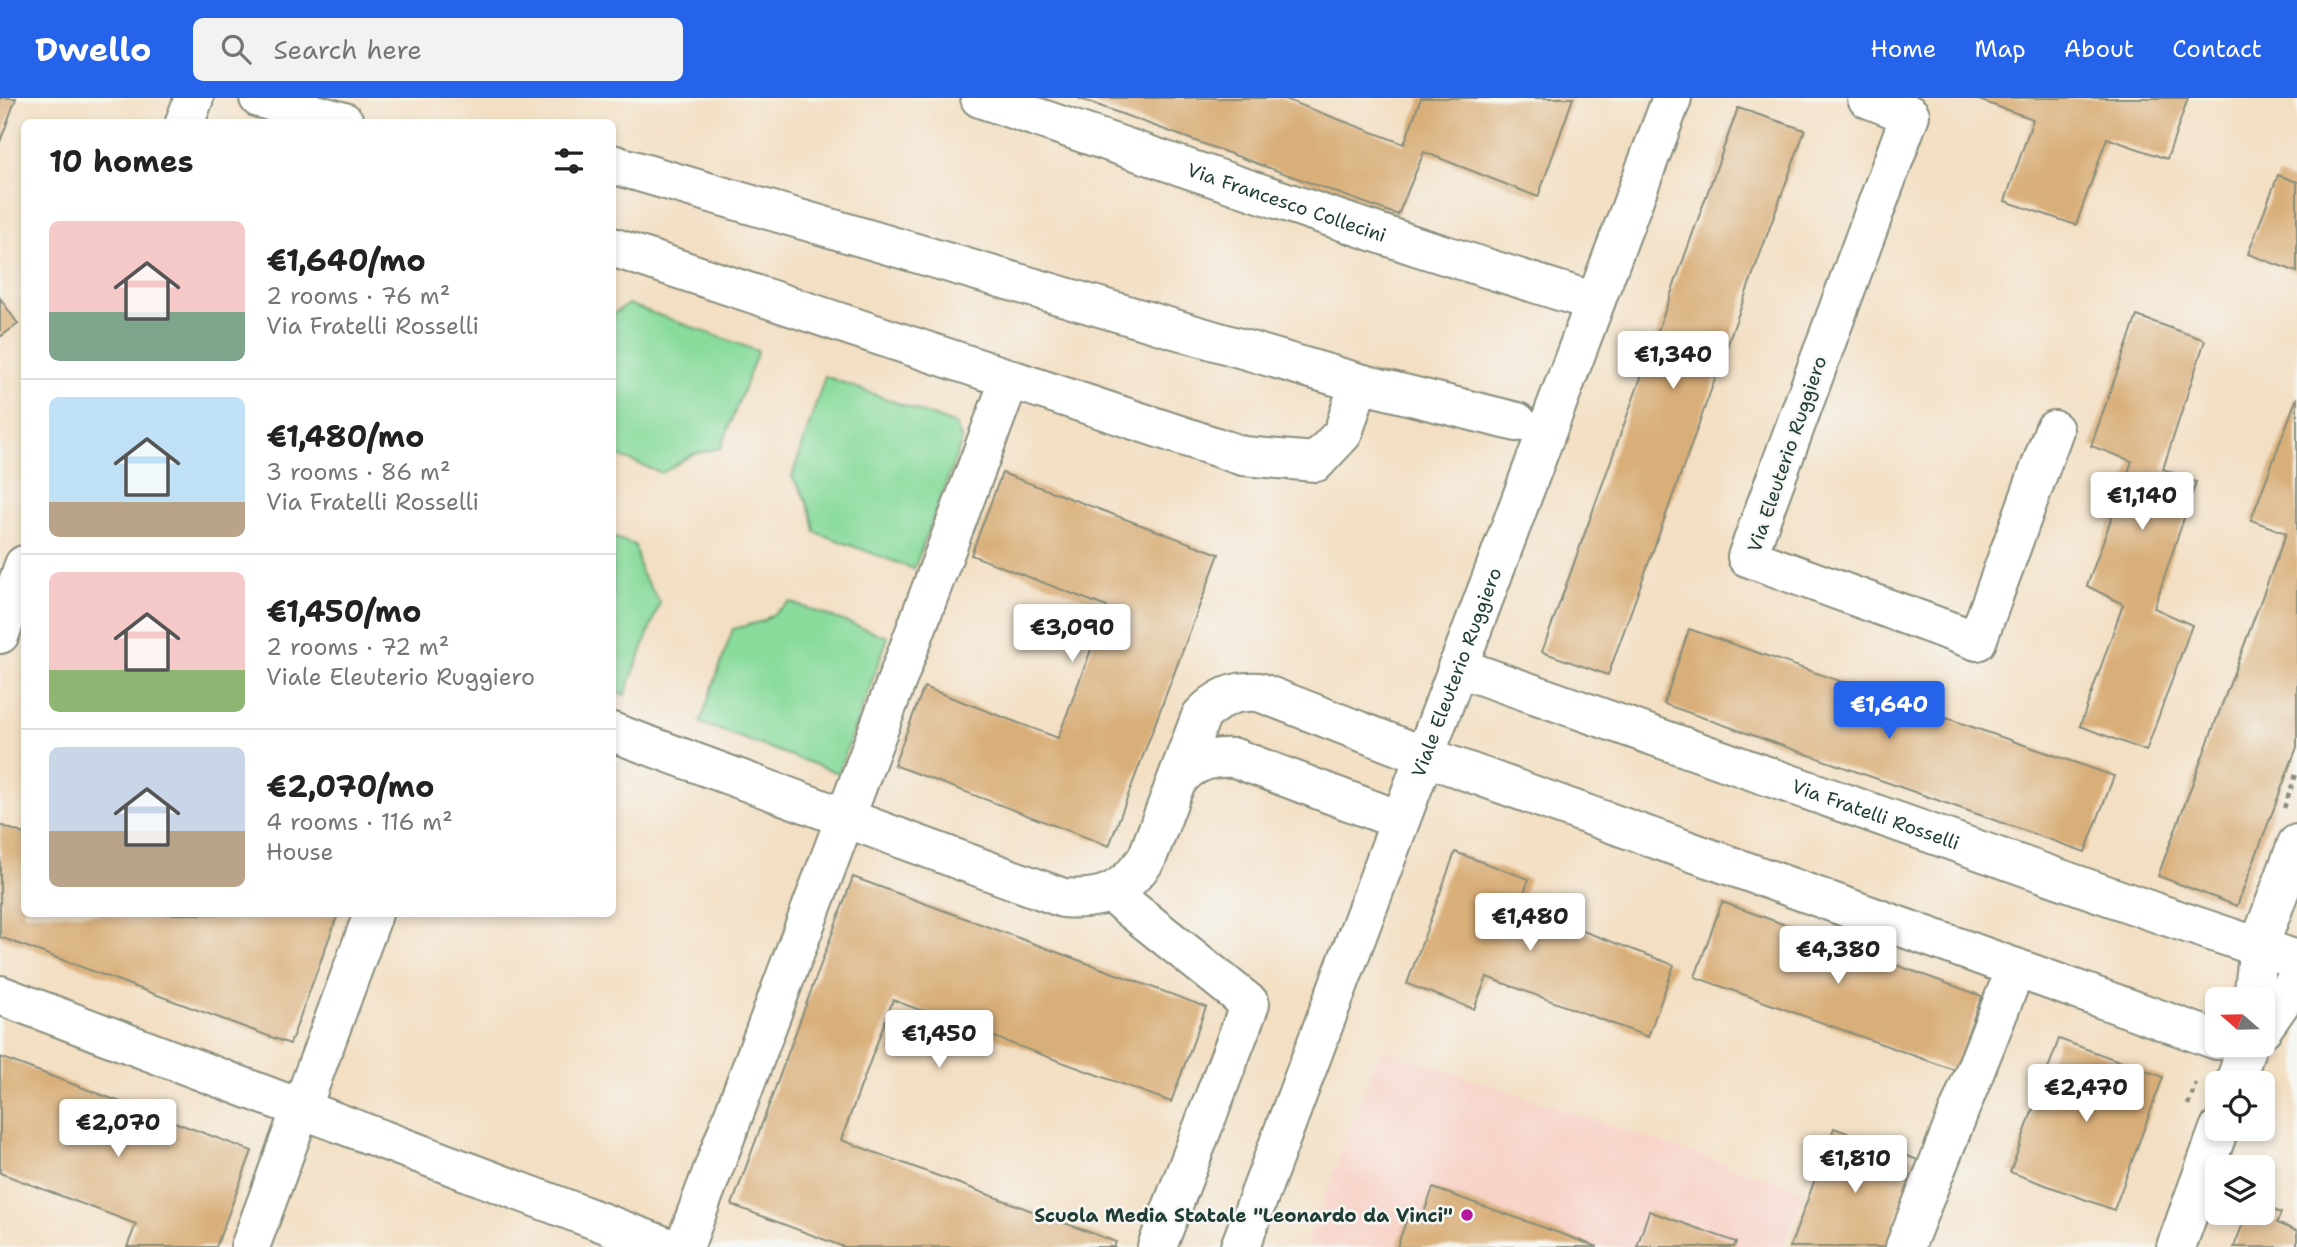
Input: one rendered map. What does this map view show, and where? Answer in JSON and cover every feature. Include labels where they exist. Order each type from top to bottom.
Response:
[{"type":"street","points":[[186,119],[194,98]]},
{"type":"street","points":[[259,98],[333,119]]},
{"type":"street","name":"Via Francesco Collecini","points":[[980,98],[1416,246],[1595,302]]},
{"type":"street","name":"Viale Eleuterio Ruggiero","points":[[1240,1247],[1672,98]]},
{"type":"street","name":"Via Eleuterio Ruggiero","points":[[1867,98],[1910,115],[1747,557],[1977,640],[2054,430]]},
{"type":"street","points":[[616,165],[1359,383],[1517,422]]},
{"type":"street","points":[[616,252],[1243,456],[1316,462],[1343,433],[1359,383]]},
{"type":"street","points":[[684,1247],[1010,379]]},
{"type":"street","points":[[0,634],[21,574]]},
{"type":"street","name":"Via Fratelli Rosselli","points":[[1457,667],[2297,960]]},
{"type":"street","points":[[616,733],[1063,898],[1088,900],[1111,893],[1132,879],[1147,858],[1201,716],[1214,703],[1229,695],[1246,691],[1259,692],[1424,755],[2205,1035]]},
{"type":"street","points":[[1168,799],[1187,769],[1203,760],[1236,758],[1399,820]]},
{"type":"street","points":[[2254,987],[2259,946],[2297,844]]},
{"type":"street","points":[[1111,893],[1250,1004],[1157,1247]]},
{"type":"street","points":[[250,1247],[372,917]]},
{"type":"street","points":[[1905,1247],[2016,968]]},
{"type":"street","points":[[2275,1006],[2297,979]]},
{"type":"street","points":[[0,995],[667,1247]]},
{"type":"street","points":[[2176,1247],[2214,1141]]},
{"type":"shaded area","points":[[1380,1048],[1804,1191],[1783,1247],[1306,1247]]},
{"type":"green space","points":[[628,304],[758,351],[721,448],[693,454],[662,473],[616,455],[616,312]]},
{"type":"green space","points":[[825,376],[956,425],[962,441],[914,569],[815,532],[807,503],[792,477]]},
{"type":"green space","points":[[616,538],[635,545],[641,573],[660,602],[625,695],[616,692]]},
{"type":"green space","points":[[790,602],[888,637],[838,773],[700,723],[733,629],[763,621]]},
{"type":"building","points":[[0,98],[16,98],[0,142]]},
{"type":"building","points":[[1078,98],[1282,98],[1404,144],[1421,98],[1573,98],[1538,197],[1424,152],[1398,215]]},
{"type":"building","points":[[1973,98],[2188,98],[2167,159],[2107,138],[2076,225],[2005,201],[2033,119]]},
{"type":"building","points":[[1738,108],[1805,130],[1608,675],[1542,652]]},
{"type":"building","points":[[2278,175],[2297,182],[2297,272],[2248,254]]},
{"type":"building","points":[[0,298],[18,324],[0,337]]},
{"type":"building","points":[[2137,316],[2205,340],[2163,469],[2196,482],[2154,608],[2192,625],[2146,751],[2080,726],[2123,604],[2087,586],[2132,461],[2091,446]]},
{"type":"building","points":[[2297,397],[2297,747],[2237,906],[2158,876],[2286,533],[2251,520]]},
{"type":"building","points":[[1002,473],[1219,554],[1109,846],[894,765],[924,687],[1058,738],[1107,607],[971,555]]},
{"type":"building","points":[[1689,629],[2114,776],[2085,852],[1664,704]]},
{"type":"building","points":[[0,825],[21,833],[21,917],[337,917],[290,1044],[0,937]]},
{"type":"building","points":[[1455,852],[1529,879],[1519,907],[1674,965],[1648,1037],[1487,977],[1474,1009],[1407,984]]},
{"type":"building","points":[[853,877],[1206,1007],[1171,1102],[893,1000],[841,1140],[1116,1242],[1114,1247],[844,1247],[732,1205]]},
{"type":"building","points":[[1722,902],[1982,996],[1954,1070],[1695,977]]},
{"type":"building","points":[[2059,1039],[2163,1077],[2114,1210],[2010,1172]]},
{"type":"building","points":[[0,1057],[252,1151],[216,1247],[127,1247],[136,1224],[0,1173]]},
{"type":"building","points":[[1834,1128],[1918,1160],[1886,1247],[1790,1247]]},
{"type":"building","name":"Scuola Media Statale \"Leonardo da Vinci\"","points":[[1433,1188],[1598,1247],[1397,1247],[1409,1213],[1422,1218]]},
{"type":"building","points":[[2275,1210],[2281,1213],[2277,1223],[2297,1231],[2297,1247],[2234,1247],[2242,1225],[2275,1225]]},
{"type":"building","points":[[1649,1211],[1736,1242],[1734,1247],[1637,1247]]},
{"type":"place","name":"Scuola Media Statale \"Leonardo da Vinci\"","points":[[1467,1215]]}]
